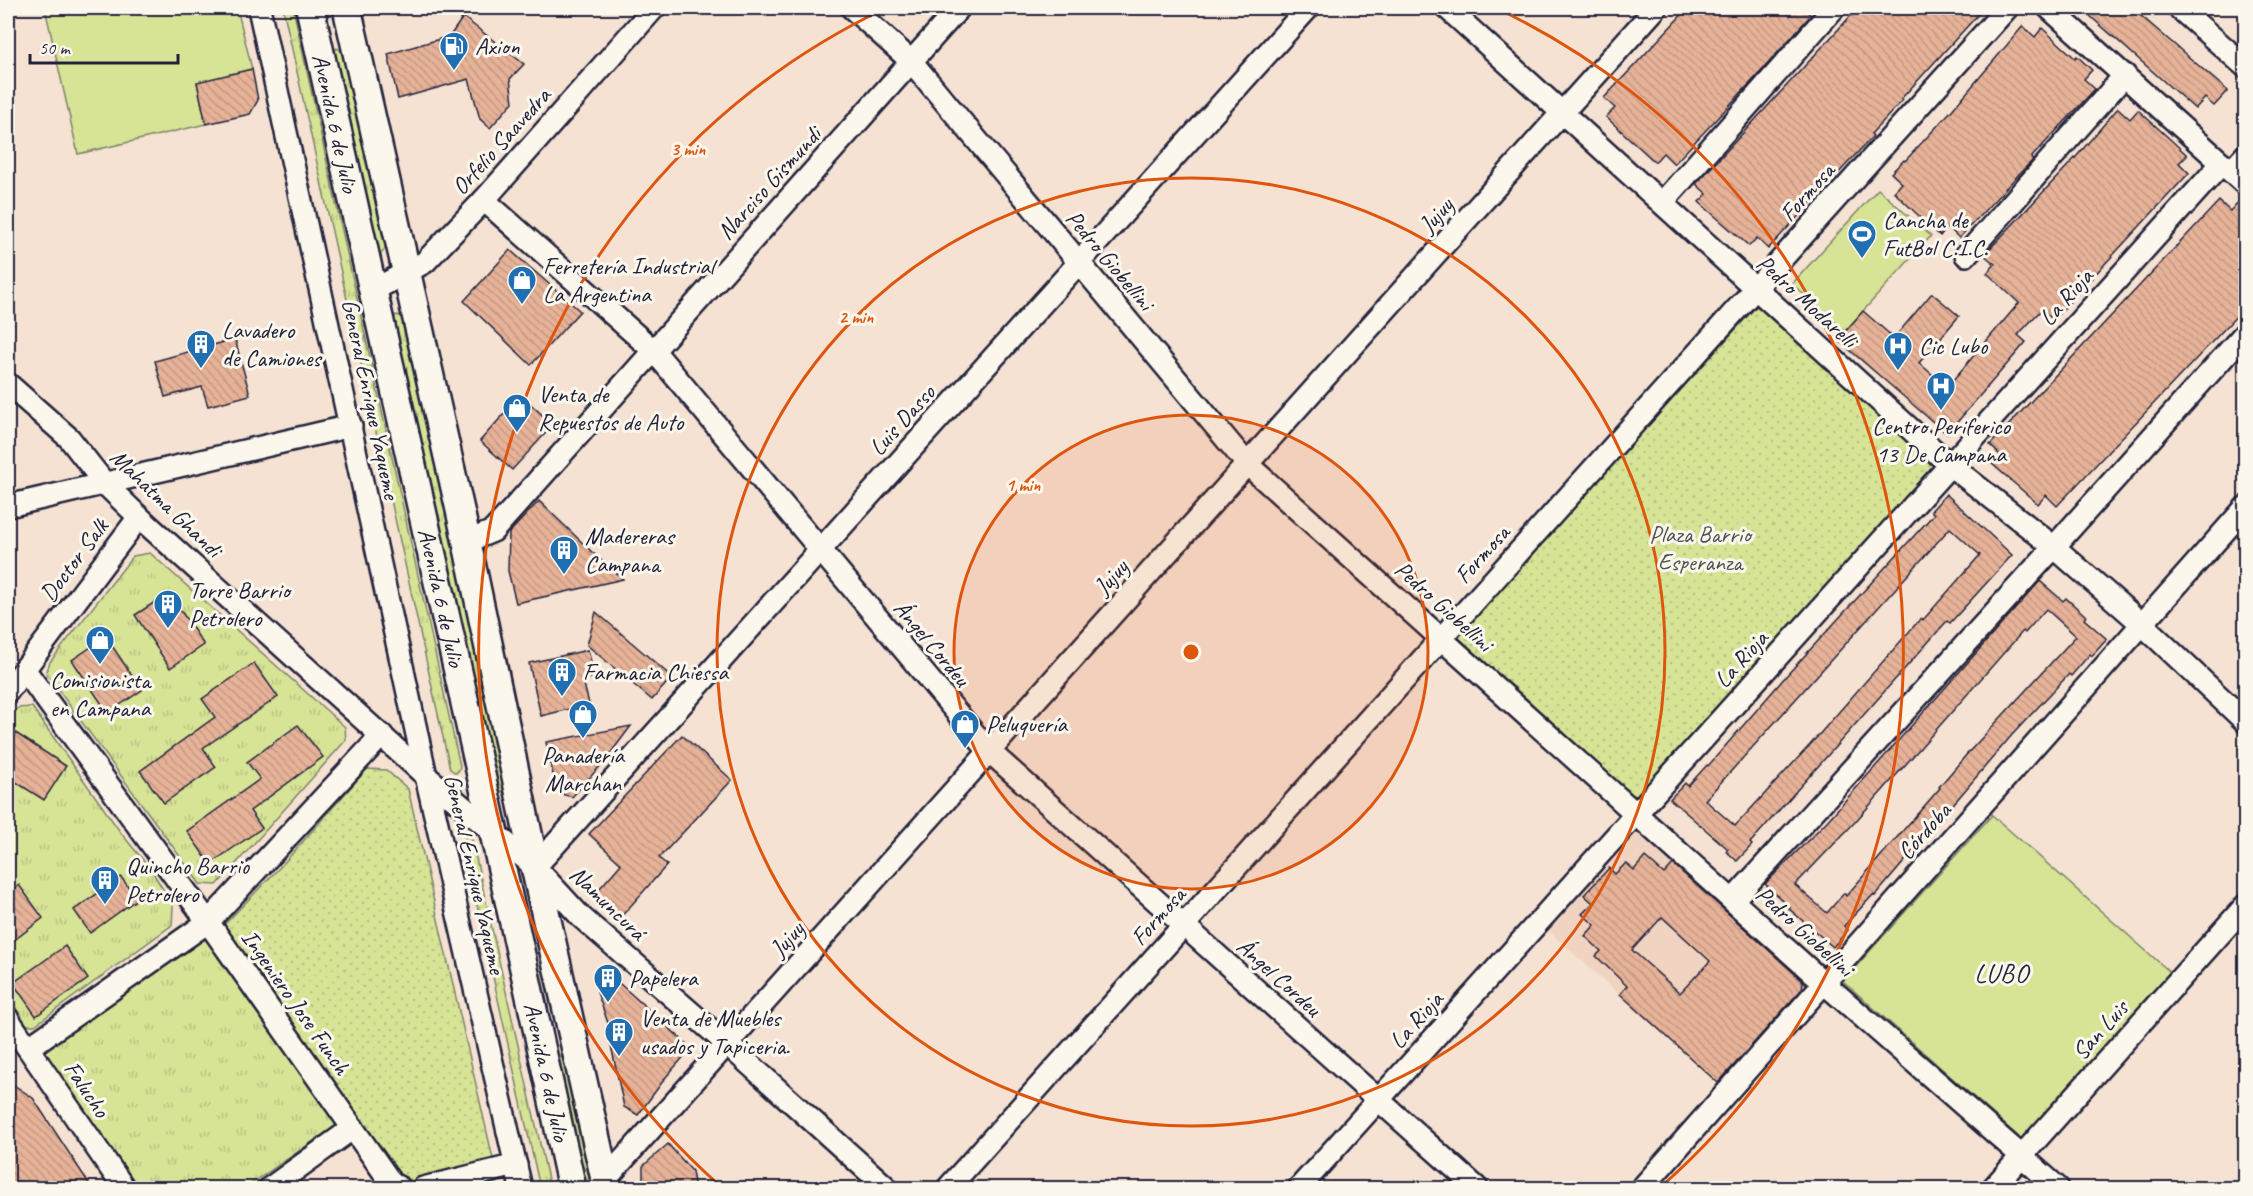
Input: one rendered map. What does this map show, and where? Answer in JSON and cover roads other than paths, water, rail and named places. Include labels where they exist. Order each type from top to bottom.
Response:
[{"type":"main road","name":"Avenida 6 de Julio","points":[[311,8],[572,1188]]},
{"type":"main road","name":"Avenida 6 de Julio","points":[[347,8],[606,1184]]},
{"type":"street","name":"General Enrique Yaqueme","points":[[259,8],[426,776],[522,1188]]},
{"type":"street","name":"Orfelio Saavedra","points":[[372,291],[425,262],[484,200],[654,8]]},
{"type":"street","name":"Pedro Giobellini","points":[[852,8],[911,61],[1247,464],[1824,983],[2058,1188]]},
{"type":"street","name":"Narciso Gismundi","points":[[466,542],[493,531],[958,8]]},
{"type":"street","name":"Luis Dasso","points":[[535,867],[1308,8]]},
{"type":"street","name":"Pedro Modarelli","points":[[1447,8],[1950,465],[2054,547],[2142,624],[2246,722]]},
{"type":"street","name":"Jujuy","points":[[606,1184],[727,1044],[1656,8]]},
{"type":"street","points":[[1662,202],[1834,8]]},
{"type":"street","name":"Formosa","points":[[948,1188],[2007,8]]},
{"type":"street","points":[[2049,8],[2233,173]]},
{"type":"street","points":[[2180,8],[2244,62]]},
{"type":"street","points":[[1966,255],[2125,75]]},
{"type":"street","name":"La Rioja","points":[[1299,1188],[1950,465],[2233,173],[2246,155]]},
{"type":"street","name":"Ángel Cordeu","points":[[484,200],[654,351],[990,751],[1477,1188]]},
{"type":"street","points":[[1733,900],[2246,332]]},
{"type":"street","name":"Mahatma Ghandi","points":[[8,384],[69,438],[105,484],[138,517],[426,776]]},
{"type":"street","points":[[8,506],[351,426]]},
{"type":"street","name":"Córdoba","points":[[1641,1188],[2246,507]]},
{"type":"street","name":"Doctor Salk","points":[[8,691],[138,517]]},
{"type":"street","name":"Ingeniero Jose Funch","points":[[24,669],[208,922],[393,1184],[400,1188]]},
{"type":"street","points":[[28,1048],[208,922],[382,735]]},
{"type":"street","name":"Namuncurá","points":[[426,776],[535,867],[580,917],[727,1044],[887,1188]]},
{"type":"street","name":"San Luis","points":[[1993,1188],[2246,905]]},
{"type":"street","name":"Falucho","points":[[8,1019],[124,1188]]},
{"type":"street","points":[[270,1188],[353,1128]]},
{"type":"street","points":[[423,1188],[516,1165]]},
{"type":"place","name":"Axion","points":[[454,72]]},
{"type":"place","name":"Cancha de FutBol C.I.C.","points":[[1862,260]]},
{"type":"place","name":"Ferretería Industrial La Argentina","points":[[522,306]]},
{"type":"place","name":"Lavadero de Camiones","points":[[201,370]]},
{"type":"place","name":"Cic Lubo","points":[[1898,372]]},
{"type":"place","name":"Centro Periferico 13 De Campana","points":[[1941,412]]},
{"type":"place","name":"Venta de Repuestos de Auto","points":[[517,434]]},
{"type":"place","name":"Madereras Campana","points":[[564,576]]},
{"type":"place","name":"Torre Barrio Petrolero","points":[[168,630]]},
{"type":"place","name":"Comisionista en Campana","points":[[100,666]]},
{"type":"place","name":"Farmacia Chiessa","points":[[562,698]]},
{"type":"place","name":"Panadería Marchan","points":[[583,740]]},
{"type":"place","name":"Peluquería","points":[[965,750]]},
{"type":"place","name":"Quincho Barrio Petrolero","points":[[105,906]]},
{"type":"place","name":"Papelera","points":[[608,1004]]},
{"type":"place","name":"Venta de Muebles usados y Tapiceria.","points":[[619,1058]]},
{"type":"district","name":"LUBO","points":[[2002,973]]},
{"type":"park label","name":"Plaza Barrio Esperanza","points":[[1700,548]]}]
